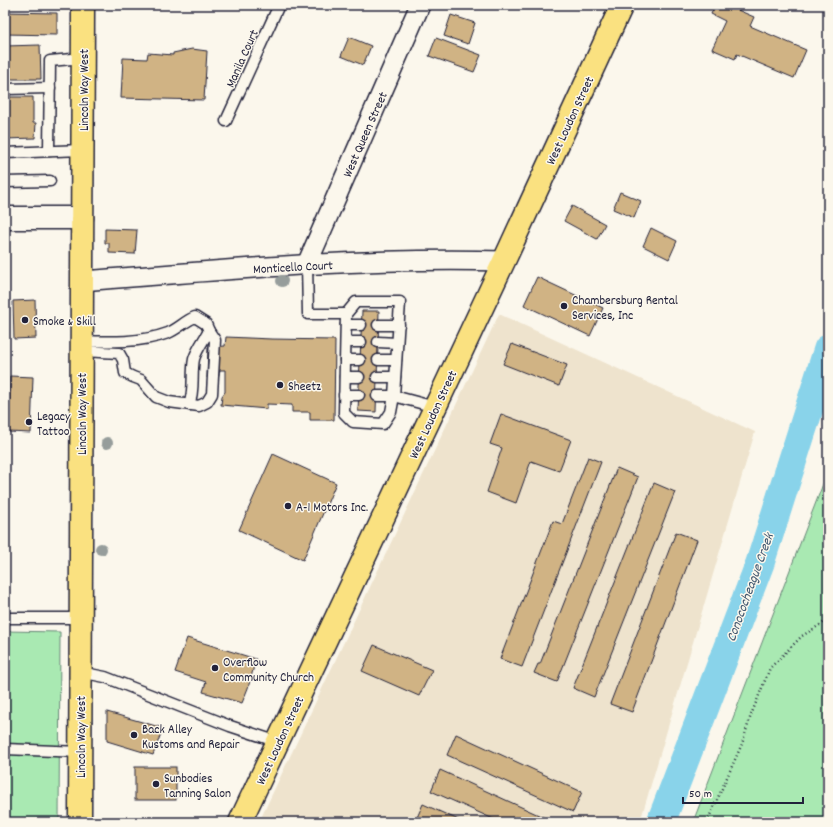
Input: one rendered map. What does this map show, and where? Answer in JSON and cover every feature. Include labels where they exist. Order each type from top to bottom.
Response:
[{"type":"highway","name":"Lincoln Way West","points":[[80,822],[83,5]]},
{"type":"highway","name":"West Loudon Street","points":[[240,822],[504,261],[622,5]]},
{"type":"street","name":"West Queen Street","points":[[307,264],[420,5]]},
{"type":"street","points":[[5,218],[82,218]]},
{"type":"street","name":"Monticello Court","points":[[82,281],[307,264],[468,260],[504,261]]},
{"type":"lane","name":"Manila Court","points":[[226,121],[279,5]]},
{"type":"lane","points":[[49,151],[50,61],[83,58]]},
{"type":"lane","points":[[5,89],[50,88]]},
{"type":"lane","points":[[5,153],[82,150]]},
{"type":"lane","points":[[5,182],[50,181]]},
{"type":"lane","points":[[307,264],[308,314],[346,314]]},
{"type":"lane","points":[[356,302],[400,302],[394,396],[391,412],[383,424],[353,422],[344,413],[346,314],[356,302]]},
{"type":"lane","points":[[195,317],[206,324],[209,332],[215,340],[212,394],[207,402],[199,406],[169,402],[156,397],[141,380],[133,378],[125,373],[123,360],[119,353],[82,346],[130,342],[169,333],[195,317]]},
{"type":"lane","points":[[346,325],[361,325]]},
{"type":"lane","points":[[378,325],[399,325]]},
{"type":"lane","points":[[189,405],[192,397],[194,360],[196,352],[209,332]]},
{"type":"lane","points":[[346,342],[361,342]]},
{"type":"lane","points":[[378,342],[398,342]]},
{"type":"lane","points":[[345,360],[360,360]]},
{"type":"lane","points":[[378,360],[396,360]]},
{"type":"lane","points":[[345,377],[359,377]]},
{"type":"lane","points":[[377,377],[395,377]]},
{"type":"lane","points":[[344,395],[359,395]]},
{"type":"lane","points":[[377,396],[394,396],[435,407]]},
{"type":"lane","points":[[5,618],[80,618]]},
{"type":"lane","points":[[80,672],[105,678],[230,726],[278,742]]},
{"type":"lane","points":[[5,749],[81,752]]},
{"type":"path","points":[[707,822],[742,744],[770,668],[802,636],[828,620]]},
{"type":"shaded area","points":[[499,314],[755,432],[640,822],[259,822]]},
{"type":"green space","points":[[828,471],[828,822],[693,822]]},
{"type":"green space","points":[[5,631],[60,632],[59,822],[5,822]]},
{"type":"building","points":[[715,5],[726,5],[754,17],[750,26],[806,50],[794,78],[737,54],[735,59],[712,49],[725,21],[711,14]]},
{"type":"building","points":[[5,12],[57,13],[57,35],[5,34]]},
{"type":"building","points":[[451,15],[475,23],[468,44],[444,36]]},
{"type":"building","points":[[349,37],[371,46],[363,65],[341,56]]},
{"type":"building","points":[[436,38],[481,55],[474,72],[429,56]]},
{"type":"building","points":[[40,45],[41,79],[5,79],[5,46]]},
{"type":"building","points":[[192,49],[207,51],[204,100],[121,98],[123,58],[147,59],[148,53],[173,55],[173,53]]},
{"type":"building","points":[[5,97],[33,97],[33,123],[36,123],[35,138],[5,139]]},
{"type":"building","points":[[620,192],[641,201],[634,218],[613,209]]},
{"type":"building","points":[[572,206],[605,224],[597,239],[564,221]]},
{"type":"building","points":[[651,228],[677,241],[669,259],[643,246]]},
{"type":"building","points":[[105,229],[137,230],[135,254],[109,253],[109,243],[105,243]]},
{"type":"building","name":"Chambersburg Rental Services, Inc","points":[[537,277],[603,308],[590,336],[524,305]]},
{"type":"building","name":"Smoke & Skill","points":[[35,300],[36,338],[14,339],[13,301]]},
{"type":"building","name":"Sheetz","points":[[362,311],[379,311],[376,412],[358,411]]},
{"type":"building","name":"Sheetz","points":[[226,337],[335,340],[334,420],[310,420],[310,412],[292,412],[292,405],[267,404],[267,409],[221,405],[222,396],[225,392],[225,370],[220,370],[218,378],[207,378],[208,347],[225,346]]},
{"type":"building","points":[[512,344],[567,365],[559,386],[503,364]]},
{"type":"building","points":[[10,376],[33,377],[31,433],[9,432]]},
{"type":"building","points":[[501,414],[571,440],[559,471],[531,461],[516,503],[487,492],[502,448],[490,444]]},
{"type":"building","name":"A-1 Motors Inc.","points":[[273,454],[336,483],[303,560],[239,530]]},
{"type":"building","points":[[588,457],[601,462],[522,667],[500,659],[553,521],[562,524]]},
{"type":"building","points":[[617,468],[638,477],[557,682],[534,673],[538,664],[540,664]]},
{"type":"building","points":[[654,483],[675,492],[594,697],[573,688]]},
{"type":"building","points":[[676,532],[697,540],[632,712],[610,704]]},
{"type":"building","name":"Overflow Community Church","points":[[187,638],[256,659],[242,703],[203,692],[206,682],[175,672]]},
{"type":"building","points":[[374,645],[432,670],[419,696],[362,671]]},
{"type":"building","name":"Back Alley Kustoms and Repair","points":[[107,712],[163,728],[153,755],[107,741]]},
{"type":"building","points":[[456,734],[582,792],[573,812],[447,755]]},
{"type":"building","name":"Sunbodies Tanning Salon","points":[[135,767],[176,767],[176,800],[135,800]]},
{"type":"building","points":[[440,770],[554,822],[500,822],[431,791]]},
{"type":"building","points":[[423,804],[463,822],[415,822]]},
{"type":"waterway","name":"Conococheague Creek","points":[[661,822],[760,563],[828,349]]},
{"type":"place","name":"Chambersburg Rental Services, Inc","points":[[564,306]]},
{"type":"place","name":"Smoke & Skill","points":[[25,320]]},
{"type":"place","name":"Sheetz","points":[[280,385]]},
{"type":"place","name":"Legacy Tattoo","points":[[29,422]]},
{"type":"place","name":"A-1 Motors Inc.","points":[[288,506]]},
{"type":"place","name":"Overflow Community Church","points":[[215,668]]},
{"type":"place","name":"Back Alley Kustoms and Repair","points":[[134,735]]},
{"type":"place","name":"Sunbodies Tanning Salon","points":[[156,784]]}]
